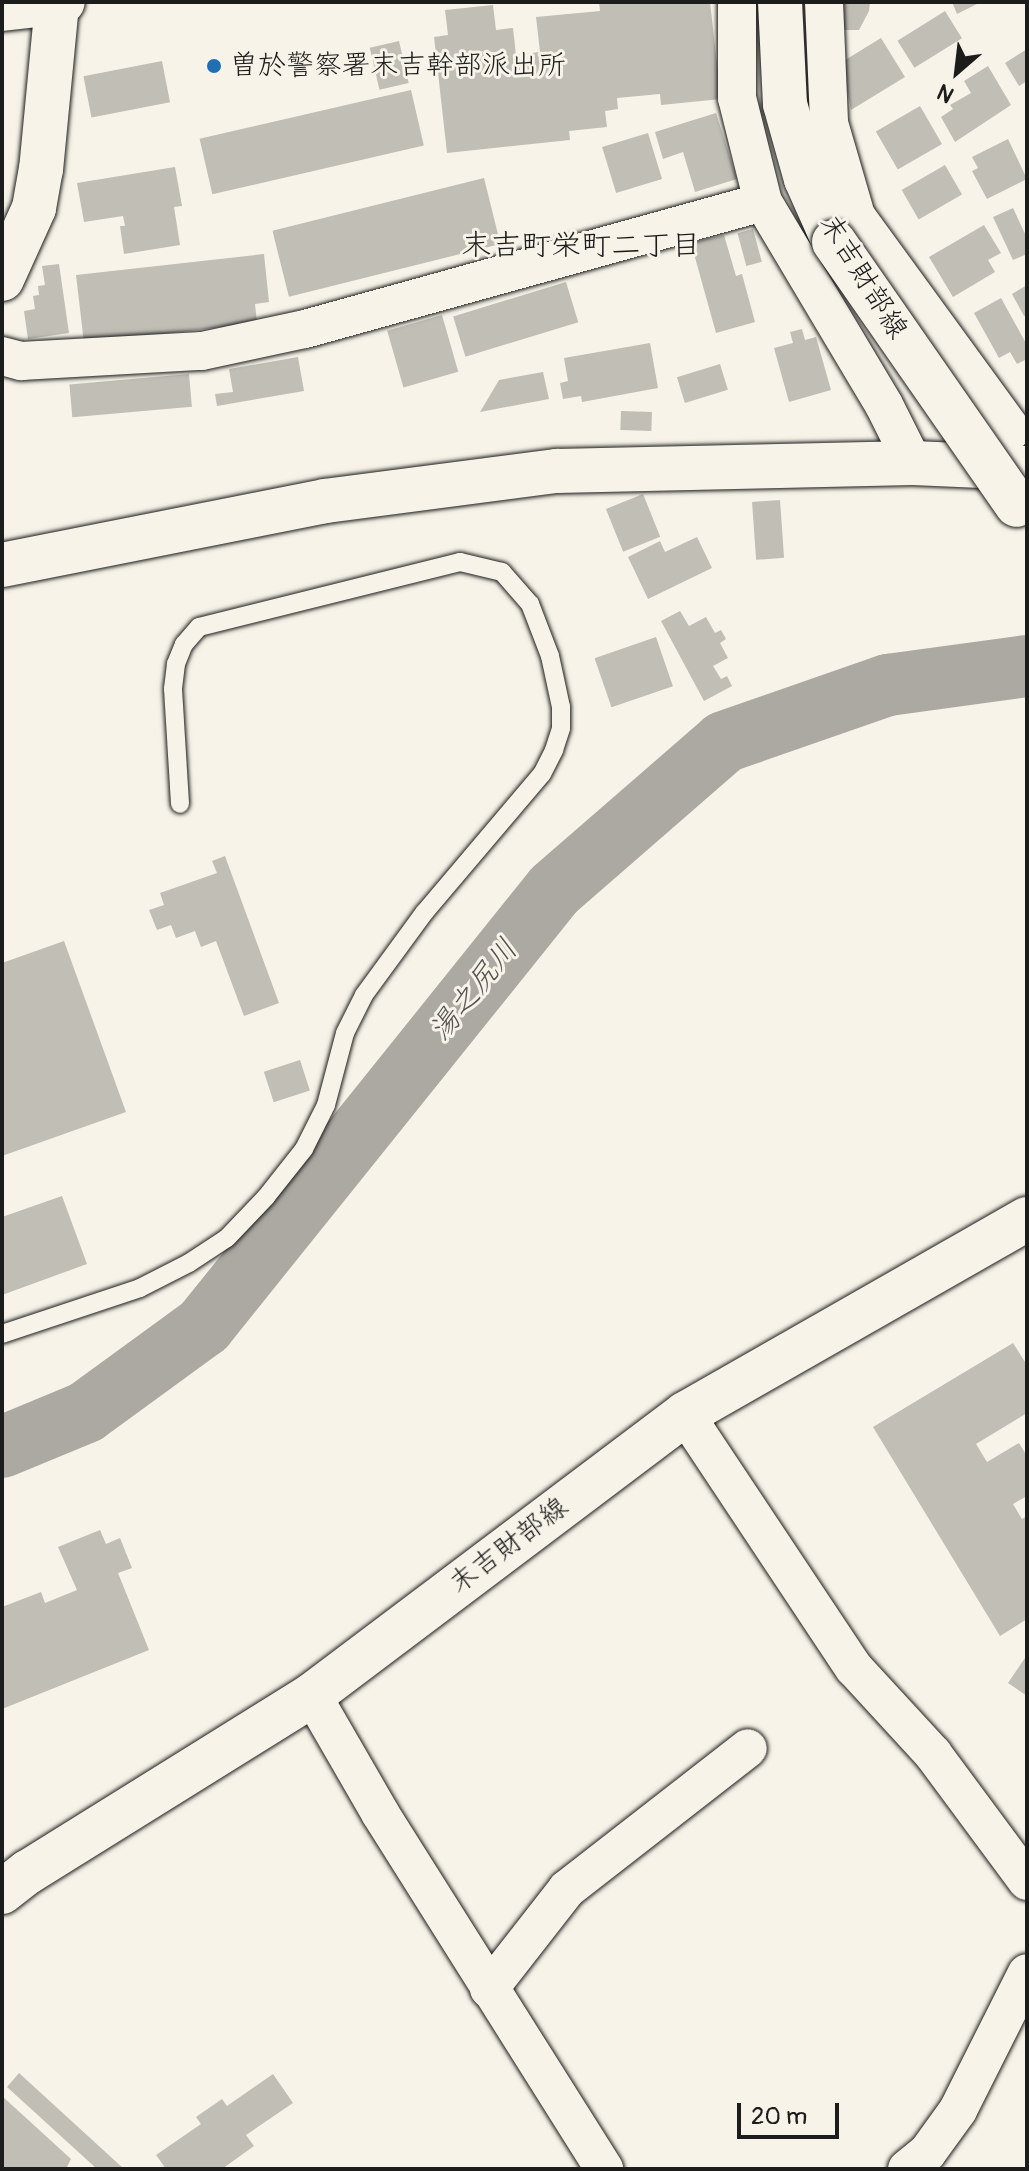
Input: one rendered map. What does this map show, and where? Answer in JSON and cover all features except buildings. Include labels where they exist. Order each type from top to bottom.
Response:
[{"type":"main road","points":[[2,9],[59,2],[34,208],[2,279]]},
{"type":"main road","name":"末吉財部線","points":[[780,2],[785,104],[806,179],[834,242],[1027,521]]},
{"type":"main road","points":[[2,565],[325,501],[557,471],[913,463],[1019,449]]},
{"type":"main road","name":"末吉財部線","points":[[2,1892],[28,1872],[312,1695],[685,1414],[1027,1219]]},
{"type":"street","points":[[737,2],[737,98],[763,202],[884,405],[913,463]]},
{"type":"street","points":[[824,2],[829,123],[856,216],[1019,449]]},
{"type":"street","points":[[2,356],[21,361],[202,351],[305,329],[763,202]]},
{"type":"street","points":[[685,1414],[854,1668],[933,1754],[1027,1881]]},
{"type":"street","points":[[312,1695],[489,1989],[604,2169]]},
{"type":"street","points":[[489,1989],[567,1889],[748,1748]]},
{"type":"street","points":[[907,2169],[927,2153],[958,2110],[1027,1973]]},
{"type":"lane","points":[[2,1334],[140,1288],[189,1263],[227,1238],[266,1197],[304,1149],[326,1105],[345,1033],[364,995],[424,913],[542,774],[554,750],[561,728],[561,707],[550,656],[530,604],[502,572],[460,562],[199,627],[180,654],[173,689],[180,804]]},
{"type":"waterway","name":"湯之尻川","points":[[2,1447],[86,1412],[204,1326],[554,890],[724,742],[888,685],[1027,666]]},
{"type":"place","name":"曽於警察署末吉幹部派出所","points":[[214,66]]},
{"type":"district","name":"末吉町栄町二丁目","points":[[581,246]]}]
